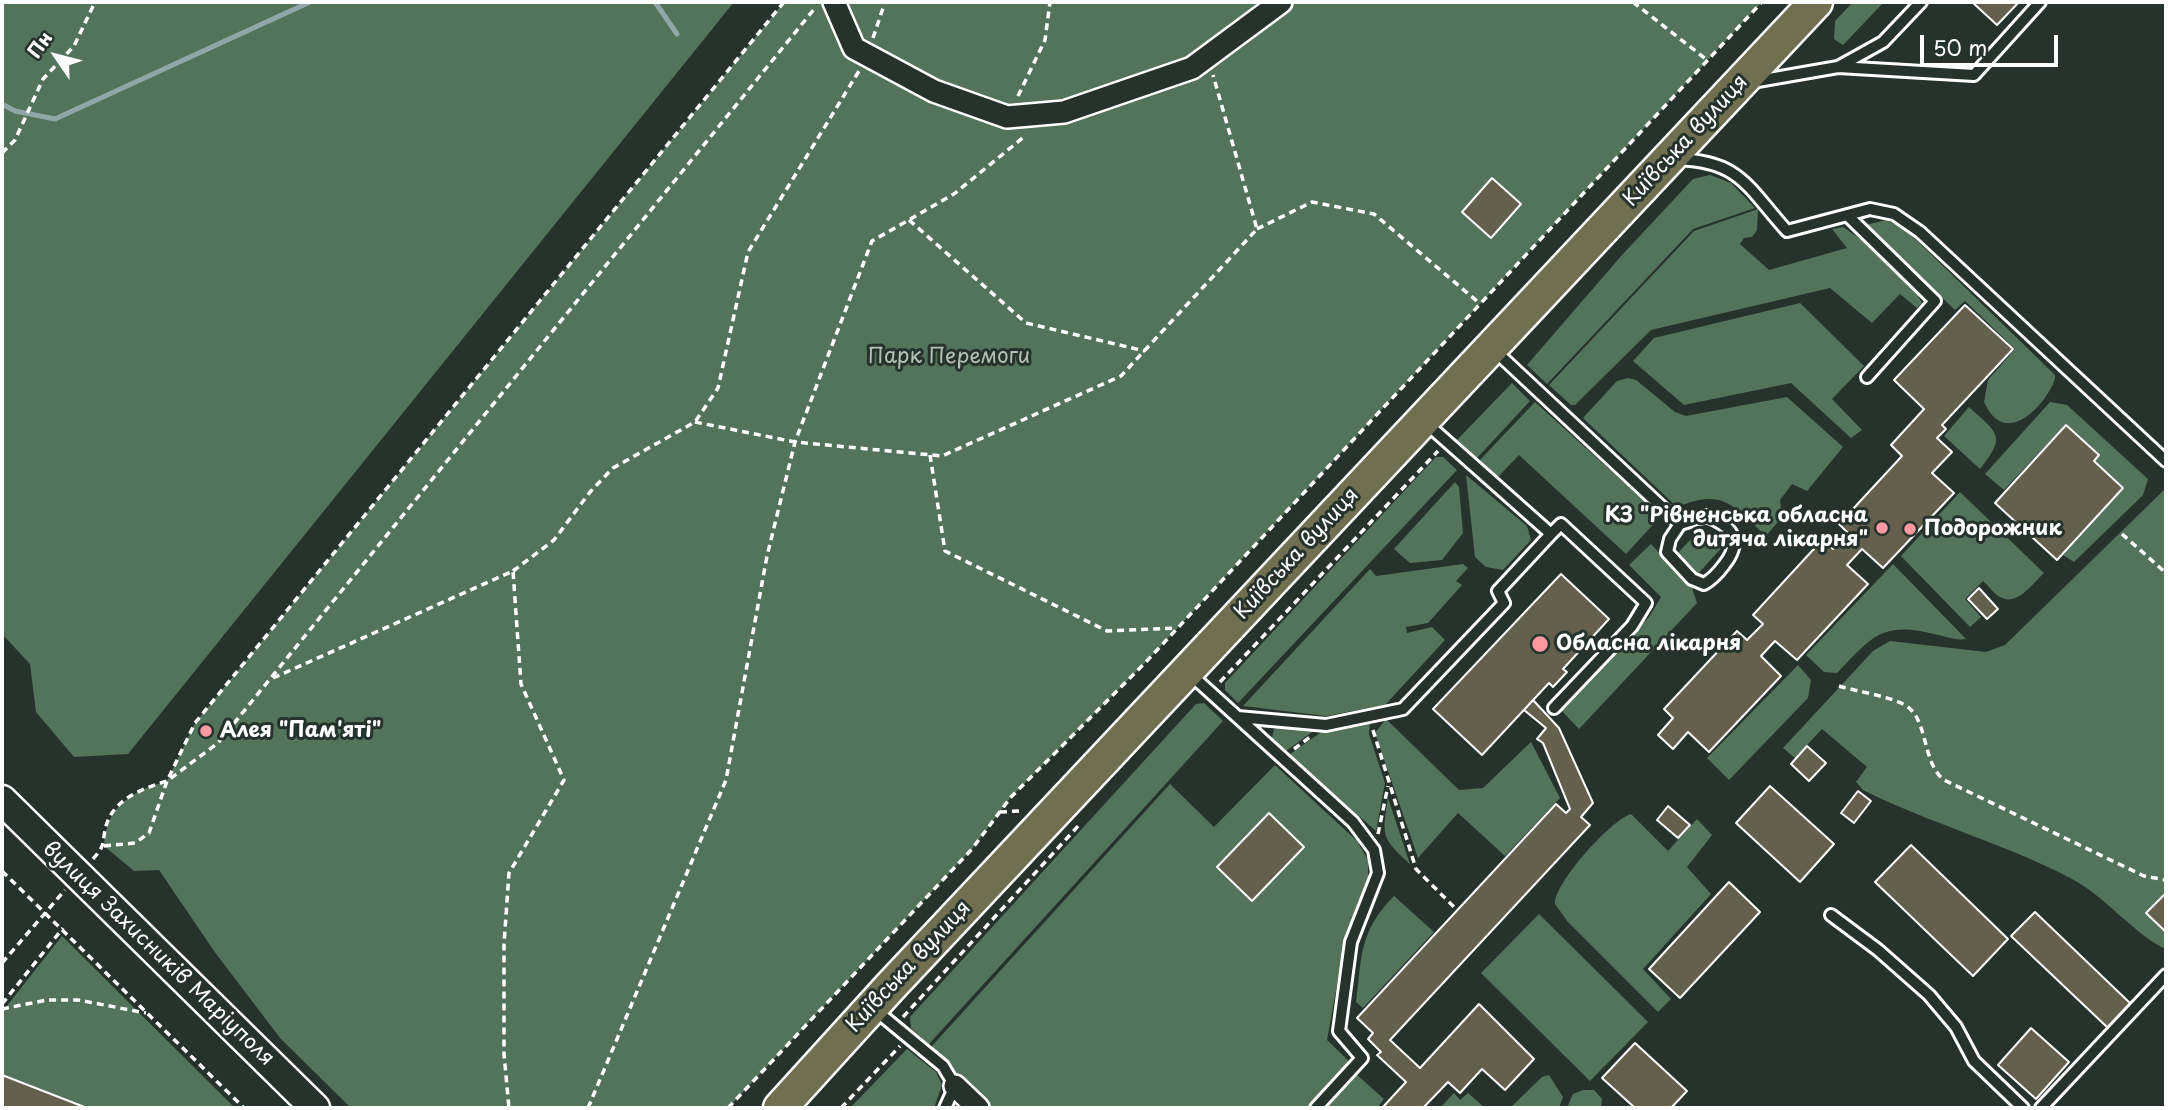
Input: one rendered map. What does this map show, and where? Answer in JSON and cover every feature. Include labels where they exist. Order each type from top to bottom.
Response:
[{"type":"main road","name":"Київська вулиця","points":[[780,1108],[872,1007],[1197,680],[1435,431],[1493,349],[1816,2]]},
{"type":"main road","name":"вулиця Захисників Маріуполя","points":[[2,800],[315,1108]]},
{"type":"street","points":[[834,2],[854,48],[867,57],[934,91],[1007,117],[1065,113],[1179,73],[1208,57],[1281,2]]},
{"type":"street","points":[[955,1086],[978,1108]]},
{"type":"lane","points":[[1838,67],[1883,42],[1921,2]]},
{"type":"lane","points":[[1739,84],[1838,67],[1974,75],[2040,2]]},
{"type":"lane","points":[[1670,158],[1706,160],[1732,171],[1787,231],[1870,209],[1894,214],[1920,232],[2166,461]]},
{"type":"lane","points":[[1847,215],[1935,301],[1867,377]]},
{"type":"lane","points":[[1493,349],[1680,524]]},
{"type":"lane","points":[[1435,431],[1550,534]]},
{"type":"lane","points":[[1706,516],[1720,523],[1736,541],[1733,554],[1714,577],[1704,584],[1692,579],[1667,552],[1670,539],[1680,524],[1706,516]]},
{"type":"lane","points":[[1238,717],[1326,725],[1403,709],[1504,603],[1498,590],[1561,524],[1646,603],[1632,626],[1554,708]]},
{"type":"lane","points":[[1197,680],[1238,717],[1247,733],[1283,758],[1353,822],[1374,850],[1378,873],[1351,942],[1339,1031],[1362,1058],[1316,1108]]},
{"type":"lane","points":[[1831,915],[1878,950],[1929,995],[1956,1027],[1974,1060],[2023,1108]]},
{"type":"lane","points":[[2041,1108],[2166,975]]},
{"type":"lane","points":[[872,1007],[943,1066],[955,1086],[945,1108]]},
{"type":"path","points":[[2,153],[15,140],[43,79],[74,46],[95,2]]},
{"type":"path","points":[[784,2],[195,723],[167,781],[149,833],[135,843],[104,846],[105,828],[117,806],[137,790],[167,781],[218,743],[820,2]]},
{"type":"path","points":[[271,679],[513,571],[554,540],[590,492],[613,468],[695,422],[718,388],[748,252],[804,165],[867,57],[885,2]]},
{"type":"path","points":[[1007,117],[1045,40],[1051,2]]},
{"type":"path","points":[[1633,2],[1707,60]]},
{"type":"path","points":[[728,1108],[972,849],[1011,797],[1177,628],[1762,2]]},
{"type":"path","points":[[1208,57],[1257,229]]},
{"type":"path","points":[[588,1108],[726,780],[766,556],[795,442],[872,241],[954,194],[1019,142],[1046,114]]},
{"type":"path","points":[[695,422],[795,442],[942,456],[1121,376],[1257,229],[1312,202],[1374,214],[1479,303]]},
{"type":"path","points":[[909,220],[1026,323],[1145,351]]},
{"type":"path","points":[[1197,680],[1222,680],[1435,431]]},
{"type":"path","points":[[930,455],[945,551],[1107,631],[1177,628]]},
{"type":"path","points":[[2122,534],[2166,573]]},
{"type":"path","points":[[509,1108],[504,1054],[504,986],[509,873],[564,780],[521,684],[513,571]]},
{"type":"path","points":[[1839,686],[1905,705],[1917,719],[1933,766],[1944,780],[2144,876],[2166,880]]},
{"type":"path","points":[[1383,713],[1372,732],[1416,869],[1457,910]]},
{"type":"path","points":[[1283,758],[1326,725]]},
{"type":"path","points":[[1374,850],[1389,784]]},
{"type":"path","points":[[841,1108],[908,1037],[903,1017],[1088,815]]},
{"type":"path","points":[[2,871],[45,910],[244,1108]]},
{"type":"path","points":[[2,963],[45,910],[79,876]]},
{"type":"path","points":[[2,1007],[63,928]]},
{"type":"path","points":[[2,1007],[47,1000],[78,1000],[148,1013]]},
{"type":"green space","points":[[2,2],[734,2],[128,754],[74,757],[36,712],[30,664],[2,634]]},
{"type":"green space","name":"Парк Перемоги","points":[[784,2],[1762,2],[1145,663],[1011,797],[972,849],[728,1108],[351,1108],[280,1038],[214,951],[159,870],[134,871],[104,846],[110,820],[123,802],[132,795],[167,781],[195,723]]},
{"type":"green space","points":[[1853,2],[1884,2],[1843,45],[1834,39],[1835,21]]},
{"type":"green space","points":[[1710,175],[1731,183],[1755,208],[1693,229],[1547,384],[1527,365],[1622,255],[1693,179]]},
{"type":"green space","points":[[1758,209],[1757,230],[1752,237],[1744,238],[1740,244],[1769,270],[1847,248],[1832,229],[1843,227],[1866,243],[1916,292],[1922,303],[1917,308],[1900,294],[1872,323],[1830,288],[1651,330],[1575,405],[1571,405],[1549,385],[1694,231]]},
{"type":"green space","points":[[1886,220],[1905,229],[2055,375],[2049,392],[2030,414],[2018,421],[2006,423],[1994,417],[1984,402],[1988,380],[2015,349],[1965,301],[1955,310],[1866,225]]},
{"type":"green space","points":[[1800,303],[1864,366],[1832,399],[1862,430],[1851,438],[1791,383],[1684,405],[1633,361],[1654,338]]},
{"type":"green space","points":[[1628,378],[1636,380],[1675,412],[1686,416],[1787,397],[1843,447],[1807,491],[1792,484],[1780,500],[1782,517],[1766,536],[1735,508],[1717,500],[1706,499],[1677,507],[1583,418],[1617,381]]},
{"type":"green space","points":[[1512,383],[1530,401],[1477,458],[1457,440]]},
{"type":"green space","points":[[1535,402],[1661,516],[1626,554],[1519,455],[1498,477],[1479,461]]},
{"type":"green space","points":[[2050,402],[2067,405],[2148,479],[2143,495],[2074,562],[2063,555],[2124,488],[2094,461],[2099,455],[2066,424],[2004,490],[1985,474]]},
{"type":"green space","points":[[1969,407],[1996,435],[1994,449],[1980,469],[1944,436]]},
{"type":"green space","points":[[1436,457],[1443,457],[1457,470],[1238,703],[1225,690],[1225,683]]},
{"type":"green space","points":[[1466,475],[1527,526],[1531,540],[1503,570],[1486,567],[1475,557]]},
{"type":"green space","points":[[1455,482],[1459,487],[1463,533],[1442,560],[1410,563],[1394,549]]},
{"type":"green space","points":[[2166,488],[2166,949],[2072,879],[1863,790],[1856,782],[1867,767],[1822,729],[1795,758],[1783,748],[1873,651],[1890,641],[1986,652],[2005,645]]},
{"type":"green space","points":[[1960,492],[2044,573],[2024,593],[2012,599],[2000,597],[1983,581],[1965,599],[1981,617],[1970,627],[1901,556]]},
{"type":"green space","points":[[1712,533],[1725,544],[1697,575],[1676,555],[1691,539]]},
{"type":"green space","points":[[1651,544],[1692,588],[1697,603],[1579,729],[1560,709],[1649,617],[1661,597],[1629,565]]},
{"type":"green space","points":[[1463,564],[1468,568],[1456,581],[1462,585],[1428,623],[1406,627],[1407,633],[1432,627],[1445,640],[1385,705],[1326,716],[1243,706],[1370,569],[1376,576]]},
{"type":"green space","points":[[1893,564],[1966,639],[1954,639],[1916,630],[1889,631],[1869,641],[1837,673],[1824,672],[1806,655]]},
{"type":"green space","points":[[1798,665],[1811,680],[1808,698],[1729,780],[1707,758]]},
{"type":"green space","points":[[1204,703],[1223,721],[929,1044],[911,1028],[910,1017],[1196,704]]},
{"type":"green space","points":[[1386,719],[1459,790],[1483,788],[1531,742],[1560,798],[1505,856],[1458,813],[1418,858],[1375,733]]},
{"type":"green space","points":[[1370,721],[1369,734],[1385,783],[1376,831],[1289,755],[1327,728]]},
{"type":"green space","points":[[1274,729],[1315,730],[1286,751],[1272,738]]},
{"type":"green space","points":[[1275,765],[1357,841],[1368,860],[1368,877],[1347,930],[1327,1040],[1353,1065],[1312,1108],[985,1108],[957,1082],[932,1046],[1170,784],[1214,827]]},
{"type":"green space","points":[[1388,798],[1410,864],[1393,848],[1386,836]]},
{"type":"green space","points":[[1631,814],[1668,851],[1697,819],[1712,835],[1687,867],[1711,894],[1643,969],[1671,999],[1658,1012],[1568,922],[1555,904],[1564,882],[1585,853],[1611,828]]},
{"type":"green space","points":[[1394,896],[1434,932],[1363,1008],[1356,1002],[1364,945],[1374,921]]},
{"type":"green space","points":[[1539,914],[1648,1022],[1590,1081],[1481,973]]},
{"type":"green space","points":[[62,936],[235,1108],[87,1108],[2,1075],[2,1012]]},
{"type":"green space","points":[[907,1049],[936,1072],[942,1085],[934,1108],[850,1108]]},
{"type":"green space","points":[[1355,1073],[1384,1099],[1377,1108],[1322,1108]]},
{"type":"green space","points":[[1549,1075],[1563,1097],[1559,1108],[1510,1108],[1542,1077]]},
{"type":"green space","points":[[1594,1090],[1602,1099],[1601,1108],[1567,1108],[1573,1094]]},
{"type":"green space","points":[[1454,1093],[1460,1100],[1468,1093],[1485,1108],[1440,1108]]},
{"type":"building","points":[[1972,2],[2019,2],[1997,25]]},
{"type":"building","points":[[1492,178],[1521,204],[1491,238],[1462,212]]},
{"type":"building","name":"КЗ \"Рівненська обласна дитяча лікарня\"","points":[[1965,305],[2013,349],[1942,425],[1946,429],[1937,438],[1952,452],[1932,473],[1954,493],[1883,568],[1862,549],[1847,565],[1868,584],[1797,660],[1775,641],[1761,656],[1781,676],[1709,752],[1688,732],[1673,749],[1658,735],[1673,718],[1664,709],[1737,631],[1747,640],[1763,624],[1753,615],[1823,539],[1833,549],[1848,533],[1839,524],[1902,456],[1891,445],[1924,409],[1894,380]]},
{"type":"building","points":[[2066,425],[2099,455],[2094,461],[2123,488],[2057,560],[1995,503]]},
{"type":"building","name":"Обласна лікарня","points":[[1561,574],[1609,619],[1563,669],[1567,672],[1553,687],[1549,683],[1482,755],[1433,709]]},
{"type":"building","points":[[1979,588],[1998,609],[1987,619],[1968,599]]},
{"type":"building","points":[[1533,700],[1559,728],[1593,803],[1581,817],[1590,825],[1390,1040],[1420,1068],[1479,1004],[1534,1059],[1505,1090],[1482,1069],[1460,1093],[1448,1082],[1423,1108],[1382,1108],[1406,1082],[1377,1055],[1381,1052],[1368,1039],[1373,1033],[1357,1018],[1556,804],[1566,813],[1570,809],[1543,743],[1537,739],[1546,728],[1524,710]]},
{"type":"building","points":[[1807,746],[1826,763],[1809,781],[1791,764]]},
{"type":"building","points":[[1770,786],[1834,844],[1800,882],[1736,823]]},
{"type":"building","points":[[1858,791],[1871,801],[1854,823],[1841,813]]},
{"type":"building","points":[[1668,806],[1690,825],[1678,838],[1657,820]]},
{"type":"building","points":[[1269,813],[1304,847],[1252,901],[1217,867]]},
{"type":"building","points":[[1911,845],[2008,939],[1973,976],[1875,882]]},
{"type":"building","points":[[1729,882],[1760,912],[1680,998],[1649,969]]},
{"type":"building","points":[[2166,893],[2166,932],[2146,913]]},
{"type":"building","points":[[2035,912],[2131,1004],[2108,1028],[2011,936]]},
{"type":"building","points":[[2031,1028],[2069,1062],[2036,1099],[1998,1065]]},
{"type":"building","points":[[1635,1043],[1687,1091],[1671,1108],[1635,1108],[1602,1078]]},
{"type":"building","points":[[2,1075],[87,1108],[2,1108]]},
{"type":"waterway","points":[[2,104],[15,111],[55,119],[310,2]]},
{"type":"waterway","points":[[655,2],[677,34]]},
{"type":"place","name":"КЗ \"Рівненська обласна дитяча лікарня\"","points":[[1882,528]]},
{"type":"place","name":"Подорожник","points":[[1910,529]]},
{"type":"place","name":"Обласна лікарня","points":[[1540,644]]},
{"type":"place","name":"Алея \"Пам'яті\"","points":[[206,731]]}]
